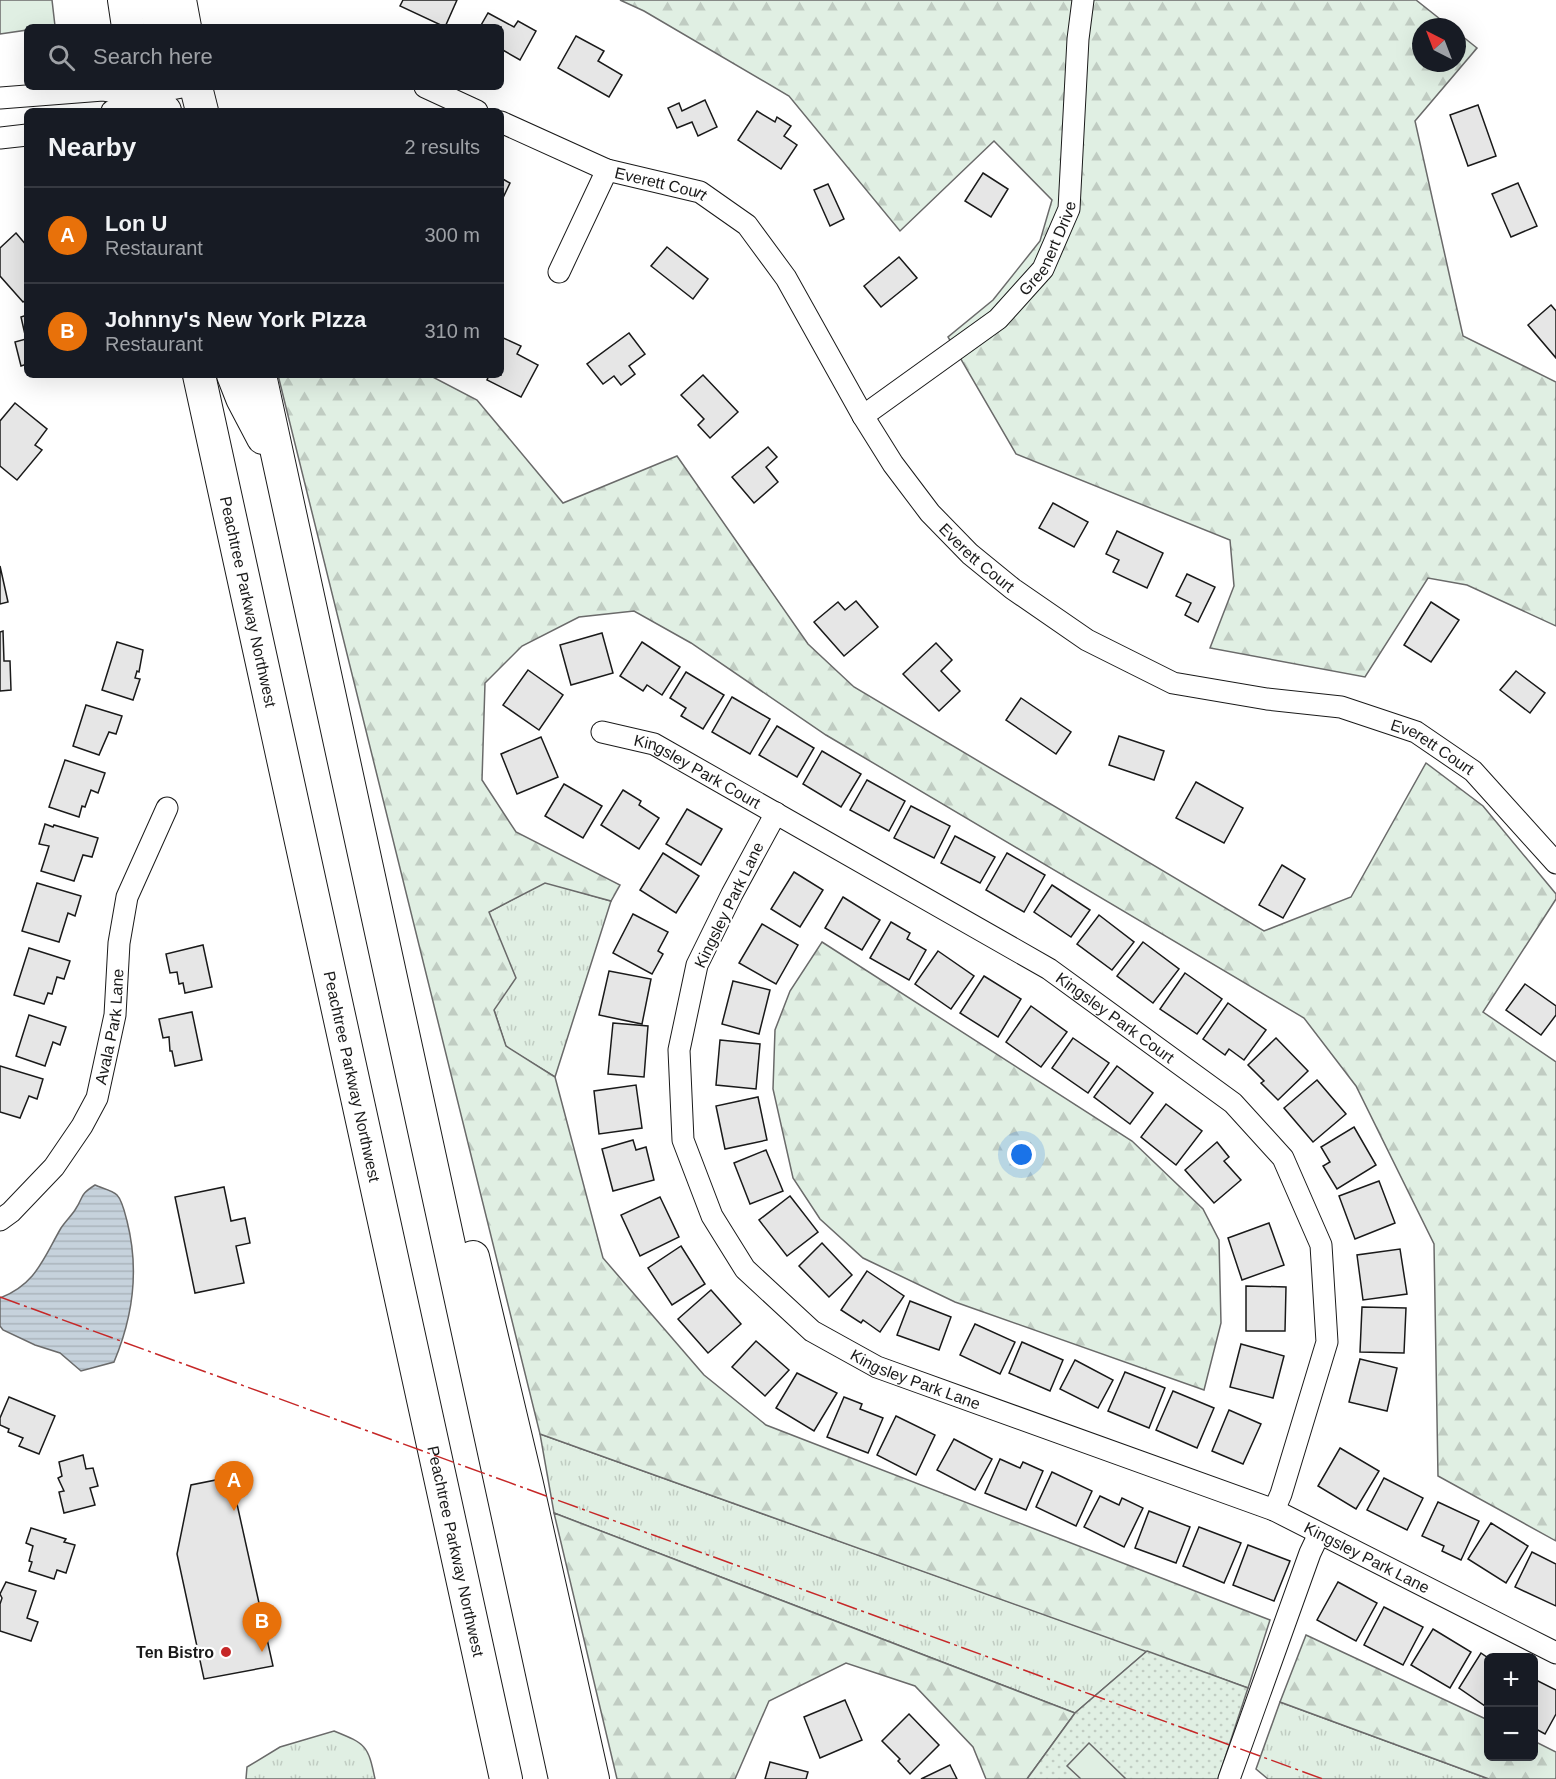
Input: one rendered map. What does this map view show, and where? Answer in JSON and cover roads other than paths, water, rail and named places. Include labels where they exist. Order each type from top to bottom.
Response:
[{"type":"highway","points":[[124,0],[128,24]]},
{"type":"highway","points":[[155,0],[159,24]]},
{"type":"highway","points":[[180,0],[184,24]]},
{"type":"highway","points":[[197,90],[201,108]]},
{"type":"highway","name":"Peachtree Parkway Northwest","points":[[200,378],[506,1779]]},
{"type":"highway","points":[[234,378],[255,424],[279,464]]},
{"type":"highway","points":[[261,378],[565,1779]]},
{"type":"highway","points":[[405,1042],[432,1100],[454,1182],[527,1484],[593,1779]]},
{"type":"street","name":"Greenert Drive","points":[[862,416],[998,319],[1042,269],[1069,209],[1078,39],[1083,0]]},
{"type":"street","points":[[0,98],[103,90],[147,101]]},
{"type":"street","points":[[122,108],[174,90]]},
{"type":"street","points":[[432,90],[470,108]]},
{"type":"street","name":"Everett Court","points":[[504,123],[607,170],[700,192],[747,225],[786,278],[862,416],[893,464],[930,513],[970,554],[1013,589],[1087,639],[1173,682],[1267,699],[1341,707],[1416,732],[1473,771],[1556,863]]},
{"type":"street","points":[[0,138],[24,135]]},
{"type":"street","points":[[559,272],[607,170]]},
{"type":"street","name":"Kingsley Park Court","points":[[602,732],[654,744],[1049,969],[1233,1103],[1283,1158],[1321,1245],[1327,1342],[1281,1494],[1274,1510]]},
{"type":"street","name":"Avala Park Lane","points":[[0,1220],[11,1212],[54,1167],[82,1126],[97,1098],[115,1015],[119,943],[127,897],[167,808]]},
{"type":"street","name":"Kingsley Park Lane","points":[[776,813],[697,965],[679,1050],[683,1140],[712,1216],[745,1269],[812,1331],[877,1366],[1274,1510],[1556,1653]]},
{"type":"street","points":[[1229,1779],[1310,1553],[1319,1534]]},
{"type":"place","name":"Lon U","points":[[234,1511]]},
{"type":"place","name":"Ten Bistro","points":[[226,1652]]},
{"type":"place","name":"Johnny's New York PIzza","points":[[262,1652]]}]
